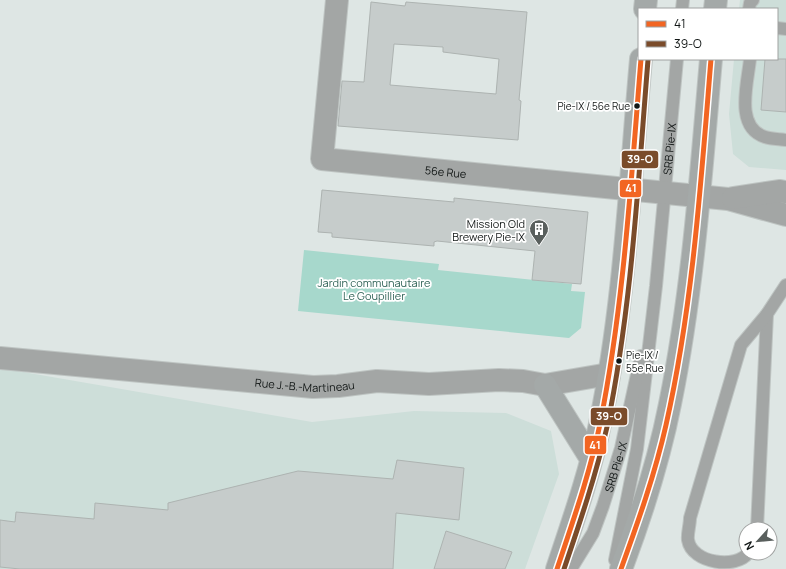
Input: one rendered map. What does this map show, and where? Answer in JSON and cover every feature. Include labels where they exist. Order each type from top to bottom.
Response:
[{"type":"main road","points":[[557,569],[581,498],[600,424],[609,374],[618,305],[630,188],[641,60]]},
{"type":"main road","points":[[621,569],[644,502],[670,405],[689,292],[711,60]]},
{"type":"main road","points":[[545,385],[591,459]]},
{"type":"street","name":"56e Rue","points":[[337,0],[322,159],[630,188],[728,199],[786,215]]},
{"type":"street","name":"56e Rue","points":[[728,199],[779,191],[786,192]]},
{"type":"street","name":"Rue J.-B.-Martineau","points":[[0,358],[313,387],[338,386],[377,381],[429,384],[499,380],[523,381],[545,385],[609,374]]},
{"type":"lane","name":"SRB Pie-IX","points":[[614,569],[637,449],[666,192],[677,60]]},
{"type":"lane","points":[[750,60],[745,107],[749,124],[761,136],[786,140]]},
{"type":"lane","points":[[739,561],[733,564],[712,563],[696,556],[688,540],[690,518],[741,346],[767,314],[786,285]]},
{"type":"lane","name":"SRB Pie-IX","points":[[571,569],[593,533],[621,448],[656,286]]},
{"type":"lane","points":[[757,521],[767,314]]},
{"type":"shaded area","points":[[740,0],[786,0],[786,170],[749,167],[733,154],[729,114],[734,60],[778,60],[778,8],[739,8]]},
{"type":"shaded area","points":[[0,368],[312,422],[414,411],[506,413],[551,431],[559,474],[525,569],[0,569]]},
{"type":"green space","name":"Jardin communautaire Le Goupillier","points":[[304,250],[439,264],[438,270],[572,284],[571,291],[585,292],[581,328],[569,338],[298,311]]},
{"type":"building","points":[[371,2],[405,6],[406,2],[527,12],[519,100],[521,101],[518,140],[338,126],[342,81],[364,82]],"holes":[[[394,44],[443,47],[443,52],[499,59],[496,94],[390,85]]]},
{"type":"building","points":[[786,59],[786,112],[761,110],[765,60]]},
{"type":"building","points":[[322,190],[454,202],[454,198],[588,212],[581,284],[532,280],[535,251],[437,241],[434,242],[434,246],[332,237],[332,233],[318,232]]},
{"type":"building","points":[[397,460],[464,468],[459,520],[396,513],[393,569],[20,569],[0,567],[0,520],[15,522],[16,512],[94,519],[95,503],[168,510],[168,503],[298,471],[393,479]]},
{"type":"building","points":[[446,531],[512,552],[505,569],[434,569]]},
{"type":"transit line","name":"41","points":[[557,569],[581,497],[591,461],[600,424],[608,379],[626,242],[641,60]]},
{"type":"transit line","name":"39-O","points":[[564,569],[598,463],[616,381],[623,336],[633,244],[648,60]]},
{"type":"transit line","name":"41","points":[[621,569],[657,462],[675,380],[683,334],[695,243],[711,60]]},
{"type":"place","name":"Pie-IX / 56e Rue","points":[[637,106]]},
{"type":"place","name":"Mission Old Brewery Pie-IX","points":[[539,246]]},
{"type":"place","name":"Pie-IX / 55e Rue","points":[[619,361]]}]
